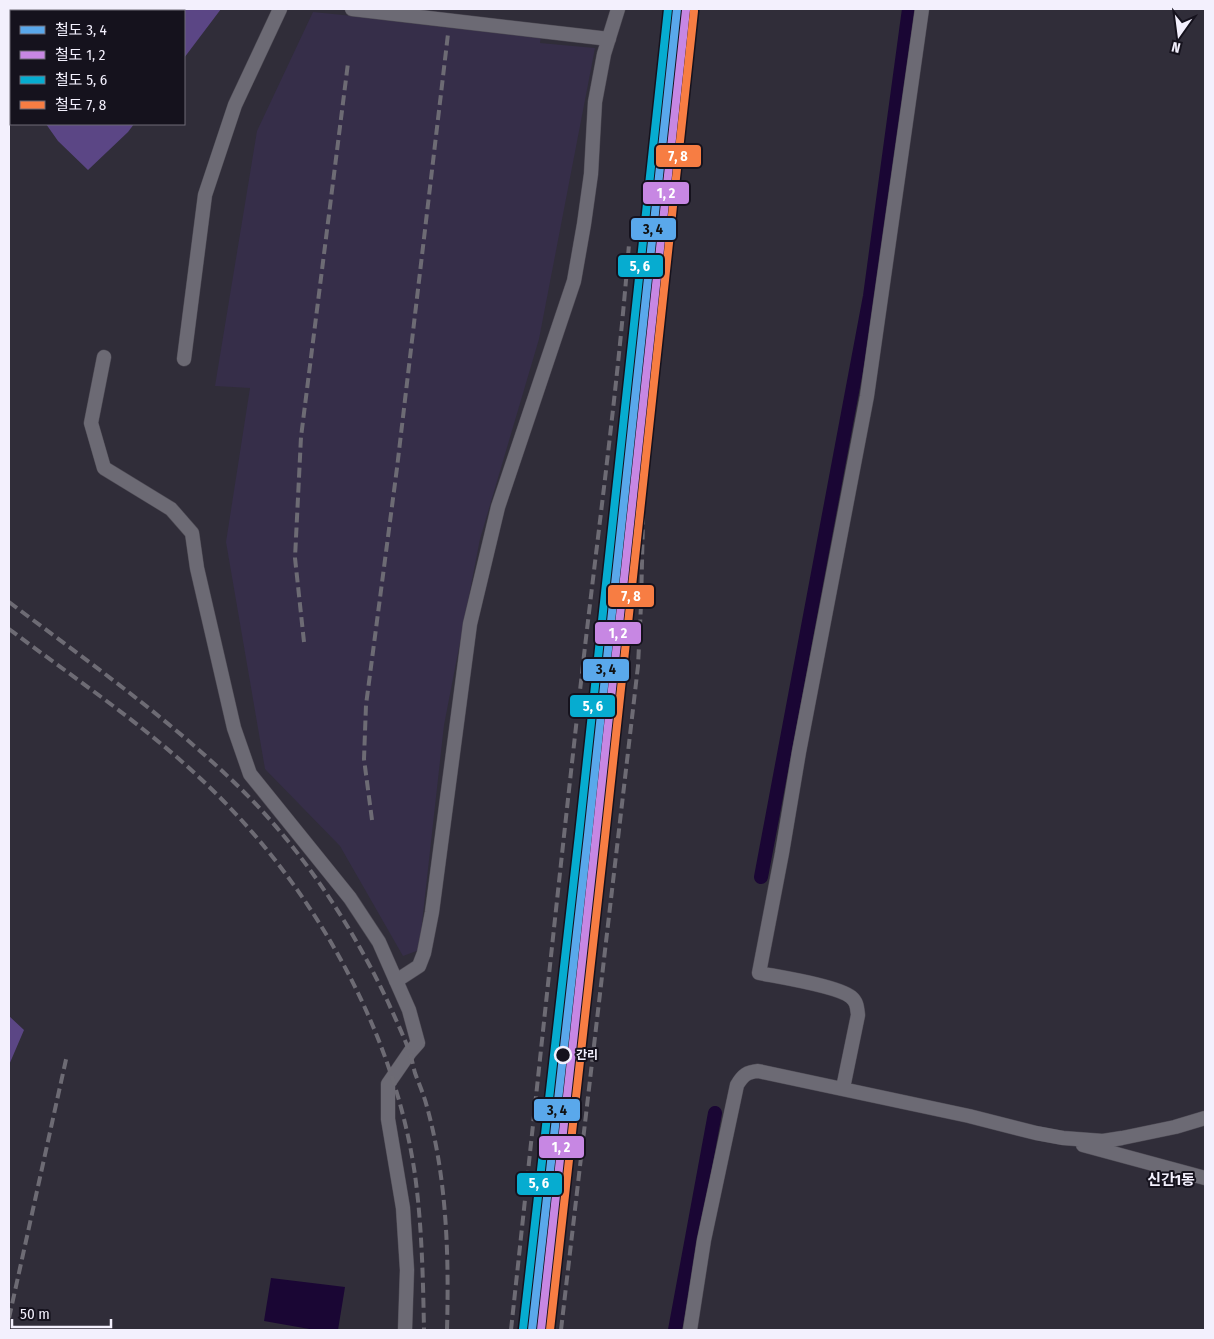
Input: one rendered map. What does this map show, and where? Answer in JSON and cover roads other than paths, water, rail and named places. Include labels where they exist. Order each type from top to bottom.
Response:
[{"type":"street","points":[[184,359],[205,195],[235,105],[280,9]]},
{"type":"street","points":[[352,9],[388,11],[609,39]]},
{"type":"street","points":[[396,981],[419,966],[424,953],[432,912],[470,624],[498,507],[574,281],[591,174],[595,102],[604,54],[618,9]]},
{"type":"street","points":[[843,1088],[858,1015],[857,1005],[850,997],[838,990],[760,974],[799,752],[867,396],[922,9]]},
{"type":"street","points":[[104,357],[91,423],[104,468],[172,510],[192,533],[197,568],[234,728],[250,774],[350,898],[379,942],[409,1010],[418,1043],[388,1084],[388,1119],[403,1208],[407,1270],[405,1330]]},
{"type":"street","points":[[690,1330],[706,1230],[737,1085],[748,1072],[758,1071],[843,1088],[1036,1133],[1205,1178]]},
{"type":"street","points":[[1036,1133],[1063,1138],[1103,1141],[1166,1129],[1205,1118]]},
{"type":"waterway","points":[[761,877],[870,296],[909,9]]},
{"type":"waterway","points":[[675,1330],[715,1113]]},
{"type":"railway","points":[[561,1330],[638,666],[646,391],[687,9]]},
{"type":"railway","points":[[372,820],[364,759],[366,705],[397,468],[448,34]]},
{"type":"railway","points":[[304,642],[295,558],[301,437],[348,63]]},
{"type":"railway","points":[[511,1330],[583,664],[614,402],[629,244]]},
{"type":"railway","points":[[9,602],[133,696],[222,771],[271,820],[309,869],[344,920],[360,947],[399,1026],[423,1094],[434,1134],[443,1190],[447,1246],[447,1330]]},
{"type":"railway","points":[[9,629],[108,702],[202,780],[241,820],[278,864],[311,911],[341,960],[367,1012],[388,1065],[404,1120],[415,1175],[419,1214],[424,1330]]},
{"type":"railway","points":[[9,1318],[67,1055]]},
{"type":"place","name":"간리","points":[[563,1055]]},
{"type":"district","name":"신간1동","points":[[1171,1180]]}]
